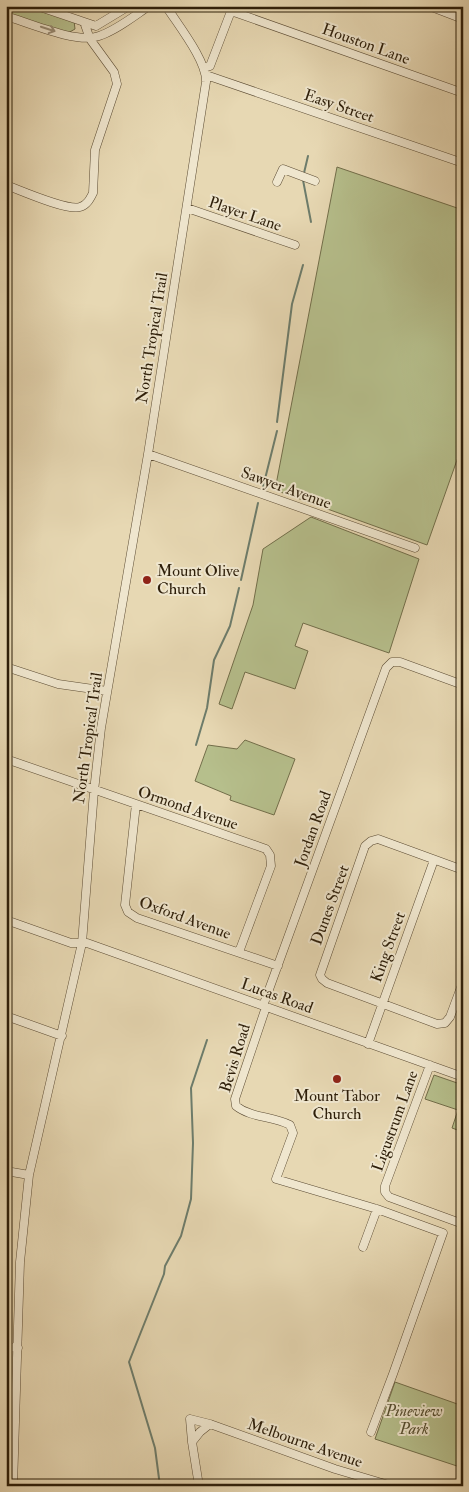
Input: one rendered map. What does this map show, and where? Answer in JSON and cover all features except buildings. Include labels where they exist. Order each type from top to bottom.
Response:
[{"type":"street","points":[[37,6],[96,26],[125,8],[127,20]]},
{"type":"street","points":[[6,16],[76,38],[90,39],[101,36],[149,6]]},
{"type":"street","points":[[166,6],[205,72],[210,66],[232,8]]},
{"type":"street","points":[[428,6],[463,19]]},
{"type":"street","name":"Houston Lane","points":[[232,8],[463,94]]},
{"type":"street","points":[[6,185],[70,208],[82,206],[91,197],[100,131],[117,84],[114,72],[90,39],[84,22]]},
{"type":"street","name":"Easy Street","points":[[205,72],[463,163]]},
{"type":"street","name":"North Tropical Trail","points":[[13,1486],[10,1455],[18,1348],[20,1262],[29,1175],[82,943],[94,790],[101,728],[148,454],[187,208],[205,72]]},
{"type":"street","points":[[277,182],[282,169],[315,181]]},
{"type":"street","name":"Player Lane","points":[[187,208],[295,245]]},
{"type":"street","name":"Sawyer Avenue","points":[[148,454],[415,548]]},
{"type":"street","name":"Jordan Road","points":[[264,1007],[386,668],[392,662],[400,662],[463,685]]},
{"type":"street","points":[[6,667],[58,684],[107,691]]},
{"type":"street","name":"Ormond Avenue","points":[[6,759],[266,849],[270,855],[271,866],[239,952]]},
{"type":"street","name":"Oxford Avenue","points":[[136,804],[125,905],[128,912],[137,918],[278,966]]},
{"type":"street","name":"Dunes Street","points":[[382,1004],[327,983],[320,975],[365,846],[371,841],[378,839],[434,860]]},
{"type":"street","points":[[434,860],[463,870]]},
{"type":"street","name":"King Street","points":[[368,1044],[434,860]]},
{"type":"street","name":"Lucas Road","points":[[6,920],[72,943],[87,943],[463,1077]]},
{"type":"street","points":[[382,1004],[437,1024],[445,1023],[450,1017],[463,982]]},
{"type":"street","name":"Bevis Road","points":[[264,1007],[235,1099],[236,1106],[242,1111],[282,1121],[290,1125],[293,1133],[276,1179],[377,1209],[443,1233],[394,1374],[371,1432]]},
{"type":"street","points":[[6,1016],[62,1036]]},
{"type":"street","name":"Ligustrum Lane","points":[[430,1065],[385,1186],[385,1192],[390,1197],[463,1224]]},
{"type":"street","points":[[6,1172],[29,1175]]},
{"type":"street","points":[[363,1247],[377,1209]]},
{"type":"street","points":[[6,1347],[18,1348]]},
{"type":"street","name":"Melbourne Avenue","points":[[192,1442],[190,1419],[210,1424],[334,1469],[392,1486]]},
{"type":"street","points":[[199,1486],[192,1442],[210,1424]]},
{"type":"green space","points":[[6,6],[33,6],[71,19],[74,21],[75,29],[68,33],[6,14]]},
{"type":"green space","points":[[337,167],[463,210],[463,443],[427,545],[275,490]]},
{"type":"green space","points":[[311,517],[419,559],[389,653],[303,623],[295,646],[308,651],[295,689],[245,672],[232,709],[219,704],[253,605],[263,549]]},
{"type":"green space","points":[[245,740],[295,759],[274,815],[230,800],[231,796],[195,781],[208,745],[237,749]]},
{"type":"green space","points":[[434,1075],[463,1085],[463,1132],[452,1128],[458,1110],[425,1099]]},
{"type":"green space","name":"Pineview Park","points":[[395,1382],[463,1406],[463,1468],[375,1439]]},
{"type":"waterway","points":[[304,173],[308,156]]},
{"type":"waterway","points":[[303,180],[311,222]]},
{"type":"waterway","points":[[277,422],[292,304],[303,265]]},
{"type":"waterway","points":[[263,487],[277,431]]},
{"type":"waterway","points":[[241,580],[258,503]]},
{"type":"waterway","points":[[196,745],[207,708],[214,660],[230,626],[239,588]]},
{"type":"waterway","points":[[160,1486],[155,1448],[129,1362],[164,1274],[165,1266],[181,1236],[191,1199],[193,1143],[191,1088],[207,1040]]},
{"type":"place","name":"Mount Olive Church","points":[[147,580]]},
{"type":"place","name":"Mount Tabor Church","points":[[337,1079]]}]
